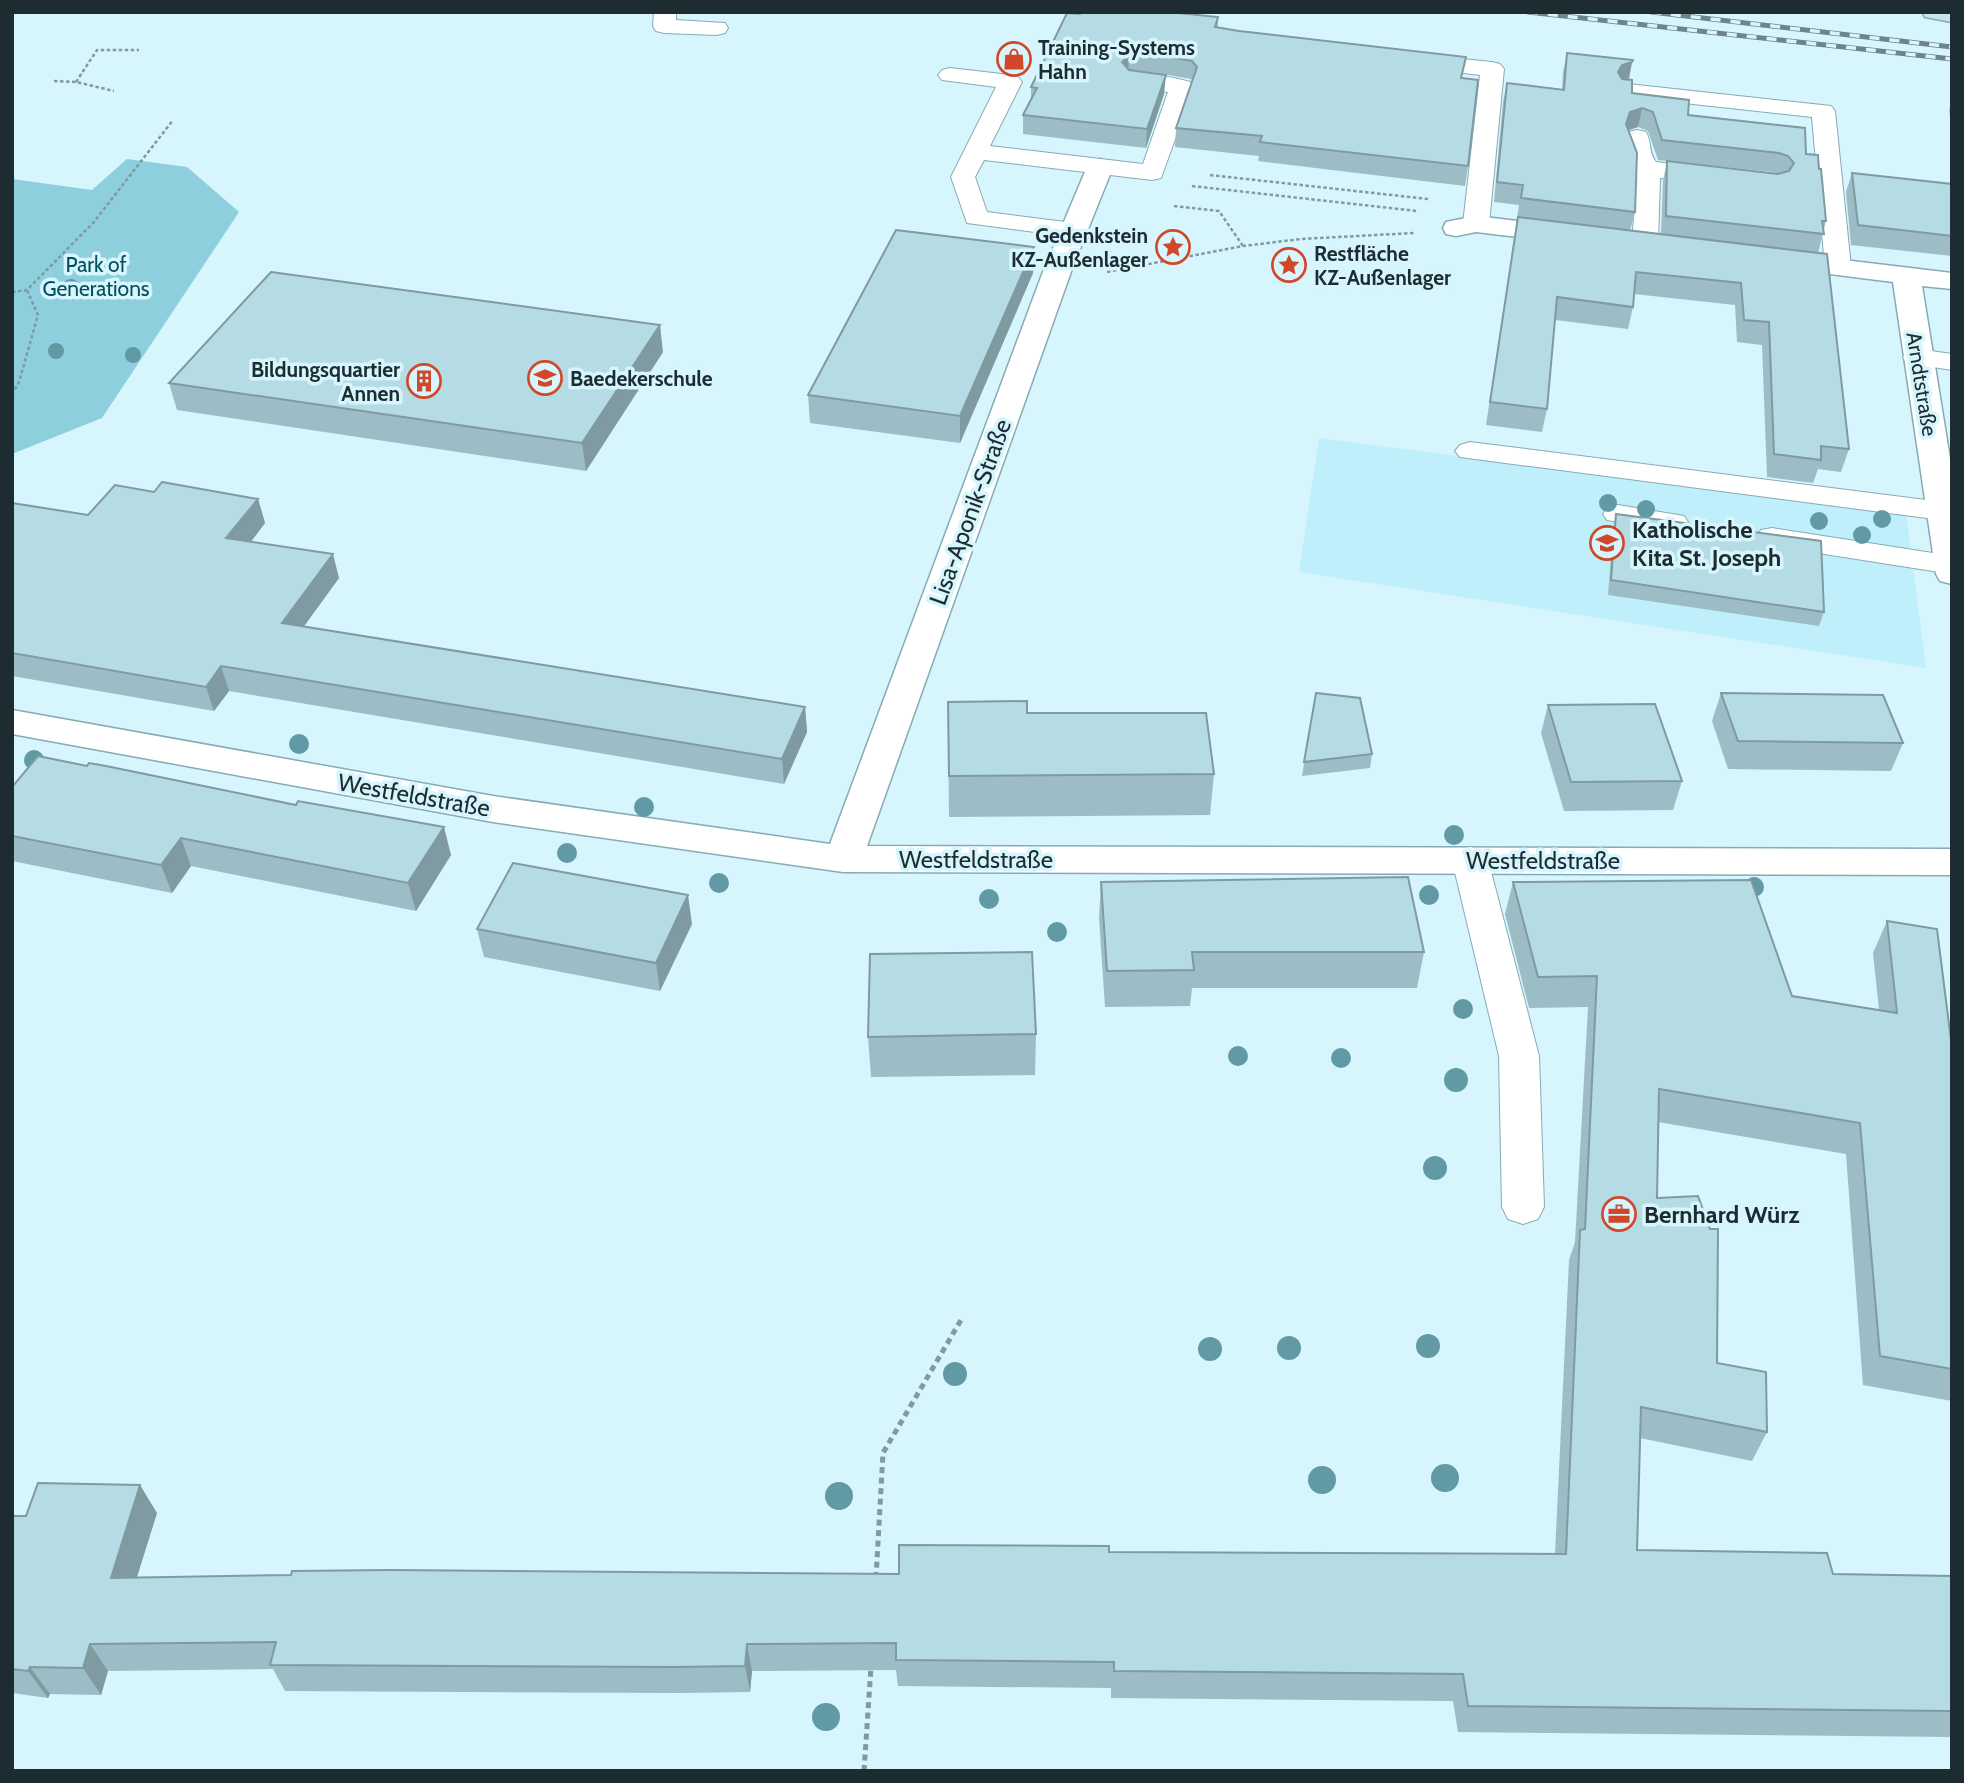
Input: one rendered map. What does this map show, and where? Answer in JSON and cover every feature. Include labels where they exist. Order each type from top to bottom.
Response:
[{"type":"street","points":[[1933,12],[1952,15]]},
{"type":"street","name":"Lisa-Aponik-Straße","points":[[843,859],[1072,229],[1100,167]]},
{"type":"street","points":[[1472,218],[1672,247]]},
{"type":"street","points":[[1755,257],[1952,281]]},
{"type":"street","name":"Arndtstraße","points":[[1906,275],[1917,357],[1946,521],[1951,570]]},
{"type":"street","name":"Westfeldstraße","points":[[12,722],[493,809],[843,859],[1952,862]]},
{"type":"lane","points":[[665,12],[664,26],[717,28]]},
{"type":"lane","points":[[1396,59],[1492,69],[1472,218]]},
{"type":"lane","points":[[950,75],[1010,82],[963,177],[976,218],[1072,229]]},
{"type":"lane","points":[[976,152],[1152,173],[1182,87],[1136,82]]},
{"type":"lane","points":[[1628,91],[1823,111],[1838,267]]},
{"type":"lane","points":[[1637,137],[1637,154],[1648,169],[1745,180]]},
{"type":"lane","points":[[1619,241],[1648,169]]},
{"type":"lane","points":[[1917,357],[1952,362]]},
{"type":"lane","points":[[1470,451],[1946,521]]},
{"type":"lane","points":[[1618,514],[1698,526]]},
{"type":"lane","points":[[1737,532],[1951,570]]},
{"type":"lane","points":[[1470,860],[1519,1056],[1523,1206]]},
{"type":"path","points":[[76,82],[97,50],[139,50]]},
{"type":"path","points":[[54,81],[76,82],[114,91]]},
{"type":"path","points":[[12,292],[27,290],[94,222],[173,120]]},
{"type":"path","points":[[1210,175],[1472,218]]},
{"type":"path","points":[[1188,185],[1472,218]]},
{"type":"path","points":[[1164,205],[1219,211],[1244,246]]},
{"type":"path","points":[[1100,273],[1244,246],[1301,239],[1436,231],[1472,218]]},
{"type":"path","points":[[12,395],[19,382],[38,315],[27,290]]},
{"type":"path","points":[[875,1593],[883,1453],[961,1320]]},
{"type":"path","points":[[864,1771],[871,1662]]},
{"type":"shaded area","name":"Katholische Kita St. Joseph","points":[[1319,438],[1906,514],[1926,668],[1299,572]]},
{"type":"green space","name":"Park of Generations","points":[[127,159],[187,167],[239,212],[102,418],[12,454],[12,179],[92,190]]},
{"type":"building","points":[[1168,12],[1218,17],[1215,27],[1239,31],[1466,57],[1461,78],[1478,80],[1468,166],[1260,142],[1262,136],[1176,128],[1197,67],[1192,61],[1152,54],[1129,55],[1122,62],[1129,70],[1166,75],[1147,129],[1023,115],[1037,88],[1031,87],[1067,13]]},
{"type":"building","points":[[1567,53],[1633,60],[1622,65],[1618,72],[1622,79],[1632,80],[1632,93],[1689,100],[1688,115],[1805,128],[1806,154],[1818,155],[1821,169],[1826,221],[1822,221],[1824,234],[1666,216],[1667,161],[1778,174],[1789,171],[1794,163],[1788,156],[1779,153],[1662,140],[1653,112],[1642,108],[1630,112],[1626,124],[1637,153],[1635,212],[1521,198],[1523,185],[1497,182],[1507,83],[1564,90]]},
{"type":"building","points":[[1852,173],[1952,184],[1952,236],[1858,225]]},
{"type":"building","points":[[1518,217],[1827,254],[1849,449],[1821,446],[1821,460],[1774,454],[1769,322],[1744,320],[1741,283],[1636,272],[1633,307],[1557,297],[1547,409],[1490,402]]},
{"type":"building","points":[[896,230],[1034,247],[960,416],[808,395]]},
{"type":"building","name":"Bildungsquartier Annen","points":[[271,272],[660,325],[582,443],[169,383]]},
{"type":"building","points":[[162,482],[258,499],[226,538],[333,554],[282,623],[805,707],[782,759],[221,666],[206,687],[12,653],[12,503],[88,515],[115,485],[154,492]]},
{"type":"building","points":[[1616,514],[1821,541],[1824,612],[1611,580]]},
{"type":"building","points":[[1316,693],[1360,698],[1372,754],[1304,762]]},
{"type":"building","points":[[1721,693],[1883,695],[1903,743],[1738,741]]},
{"type":"building","points":[[1027,701],[1027,713],[1206,713],[1214,774],[949,776],[948,702]]},
{"type":"building","points":[[1655,704],[1682,781],[1571,782],[1548,705]]},
{"type":"building","points":[[38,756],[87,766],[89,763],[106,766],[296,805],[298,801],[444,827],[408,883],[181,838],[161,865],[12,836],[12,787]]},
{"type":"building","points":[[513,863],[688,895],[656,963],[477,929]]},
{"type":"building","points":[[1408,877],[1424,952],[1192,952],[1194,970],[1107,971],[1101,882]]},
{"type":"building","points":[[1751,880],[1792,996],[1897,1013],[1887,921],[1937,929],[1952,1048],[1952,1369],[1880,1356],[1860,1123],[1659,1089],[1657,1198],[1698,1196],[1710,1229],[1718,1229],[1717,1363],[1766,1372],[1767,1432],[1641,1407],[1637,1550],[1827,1553],[1833,1574],[1952,1576],[1952,1711],[1468,1706],[1463,1674],[1114,1671],[1114,1662],[896,1660],[896,1643],[747,1644],[745,1666],[674,1667],[270,1665],[276,1642],[90,1644],[83,1668],[30,1667],[28,1671],[12,1669],[12,1516],[26,1516],[38,1483],[140,1485],[111,1578],[291,1575],[292,1571],[390,1570],[899,1574],[899,1545],[1109,1546],[1109,1552],[1566,1554],[1580,1230],[1585,1229],[1597,976],[1538,977],[1513,882]]},
{"type":"building","points":[[1032,952],[1036,1034],[868,1037],[870,954]]},
{"type":"railway","points":[[1528,12],[1952,59]]},
{"type":"railway","points":[[1651,12],[1952,47]]},
{"type":"place","name":"Training-Systems Hahn","points":[[1014,59]]},
{"type":"place","name":"Gedenkstein KZ-Außenlager","points":[[1173,247]]},
{"type":"place","name":"Restfläche KZ-Außenlager","points":[[1289,265]]},
{"type":"place","name":"Baedekerschule","points":[[545,378]]},
{"type":"place","name":"Bildungsquartier Annen","points":[[424,381]]},
{"type":"place","name":"Katholische Kita St. Joseph","points":[[1607,543]]},
{"type":"place","name":"Bernhard Würz","points":[[1619,1214]]}]
